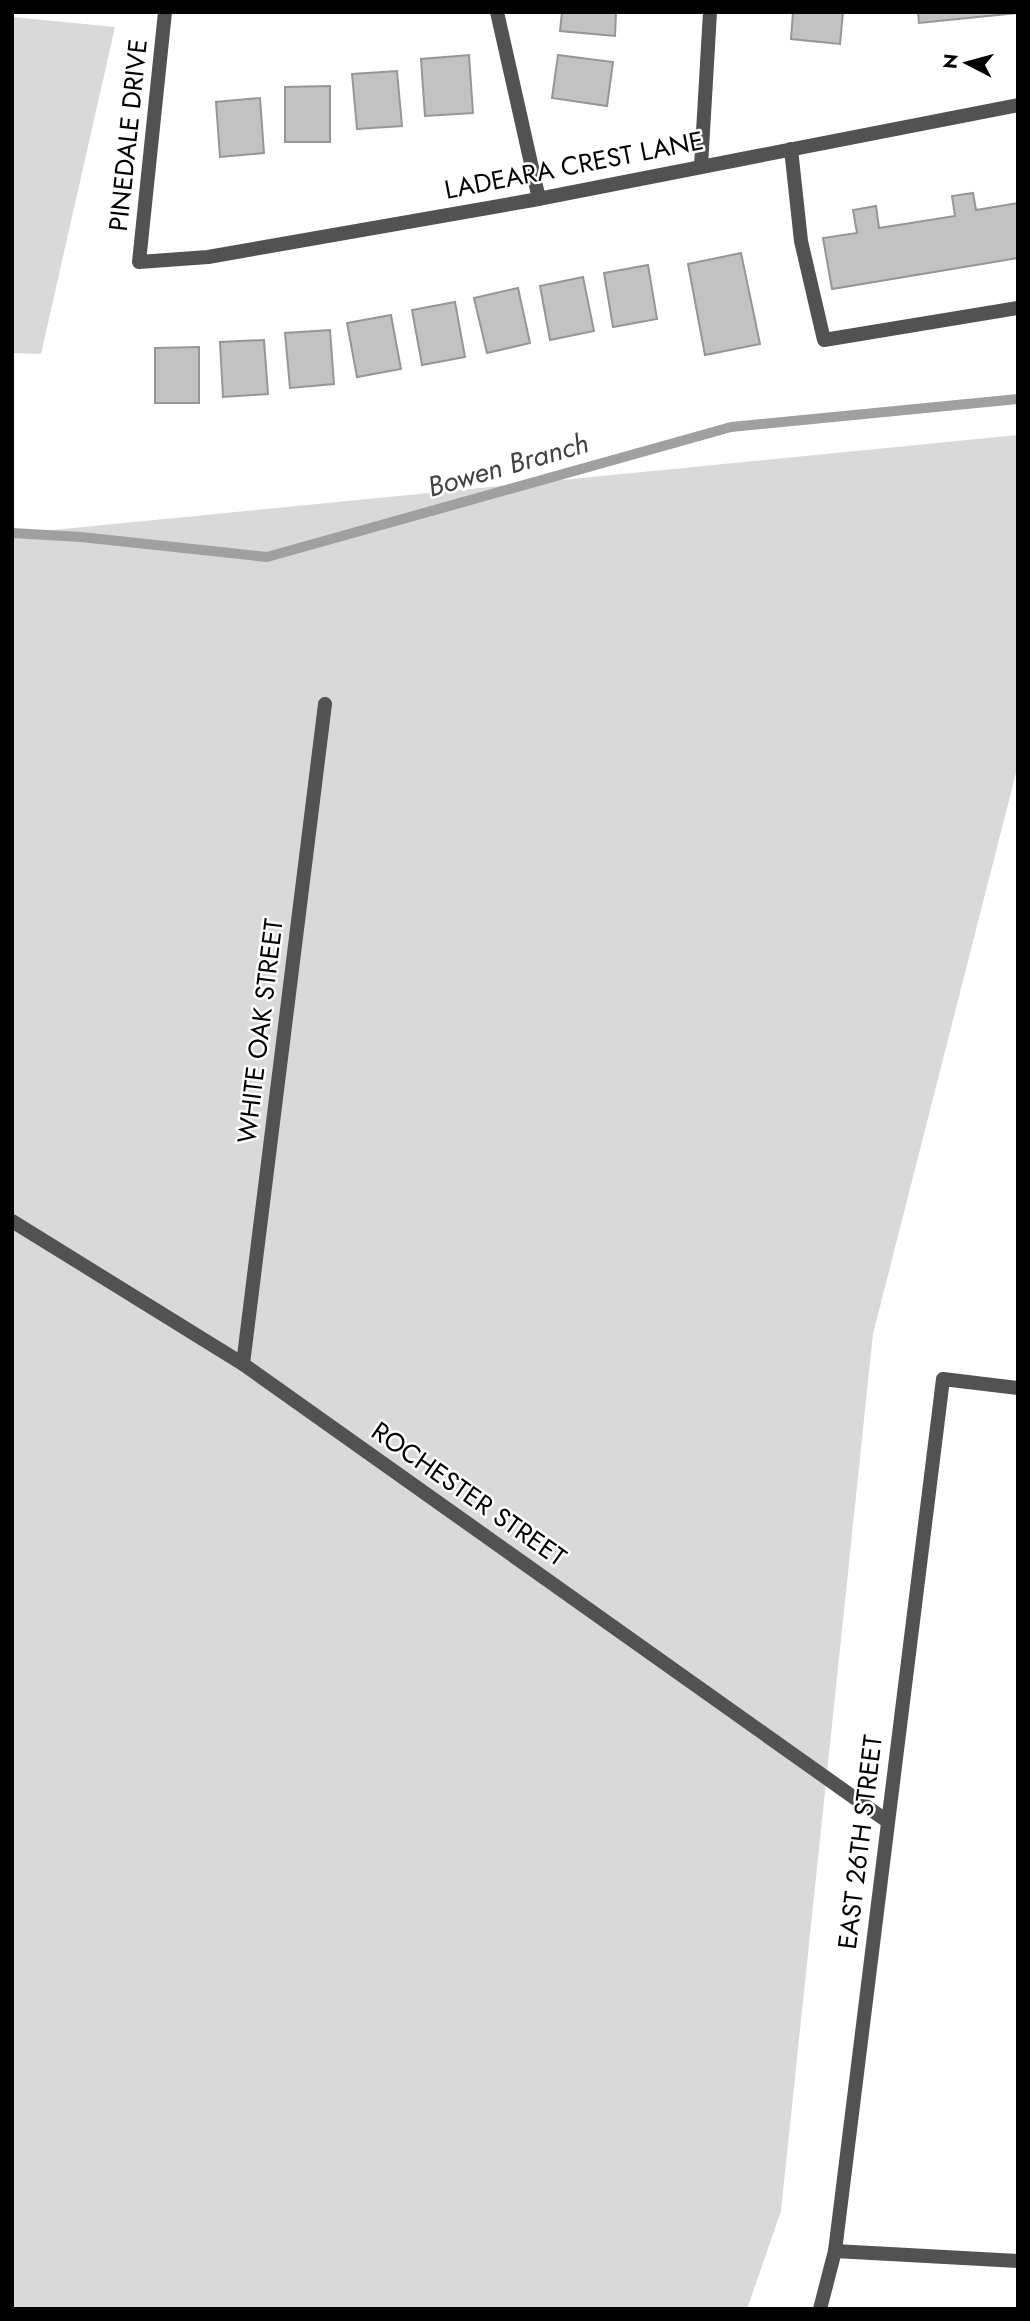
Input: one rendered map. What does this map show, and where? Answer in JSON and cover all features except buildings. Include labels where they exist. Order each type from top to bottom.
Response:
[{"type":"street","name":"PINEDALE DRIVE","points":[[139,262],[165,12]]},
{"type":"street","points":[[497,12],[539,199]]},
{"type":"street","points":[[701,166],[710,12]]},
{"type":"street","name":"LADEARA CREST LANE","points":[[139,262],[208,257],[539,199],[1018,105]]},
{"type":"street","points":[[791,149],[802,241],[824,340],[1018,308]]},
{"type":"street","name":"WHITE OAK STREET","points":[[243,1364],[325,704]]},
{"type":"street","name":"ROCHESTER STREET","points":[[12,1221],[243,1364],[887,1821]]},
{"type":"street","name":"EAST 26TH STREET","points":[[820,2309],[835,2251],[943,1380],[1018,1388]]},
{"type":"street","points":[[835,2251],[1018,2261]]},
{"type":"shaded area","points":[[12,17],[115,27],[41,354],[12,353]]},
{"type":"shaded area","points":[[1018,435],[1018,765],[873,1334],[781,2211],[747,2309],[12,2309],[12,534]]},
{"type":"waterway","name":"Bowen Branch","points":[[12,533],[81,537],[267,557],[731,427],[1018,399]]}]
